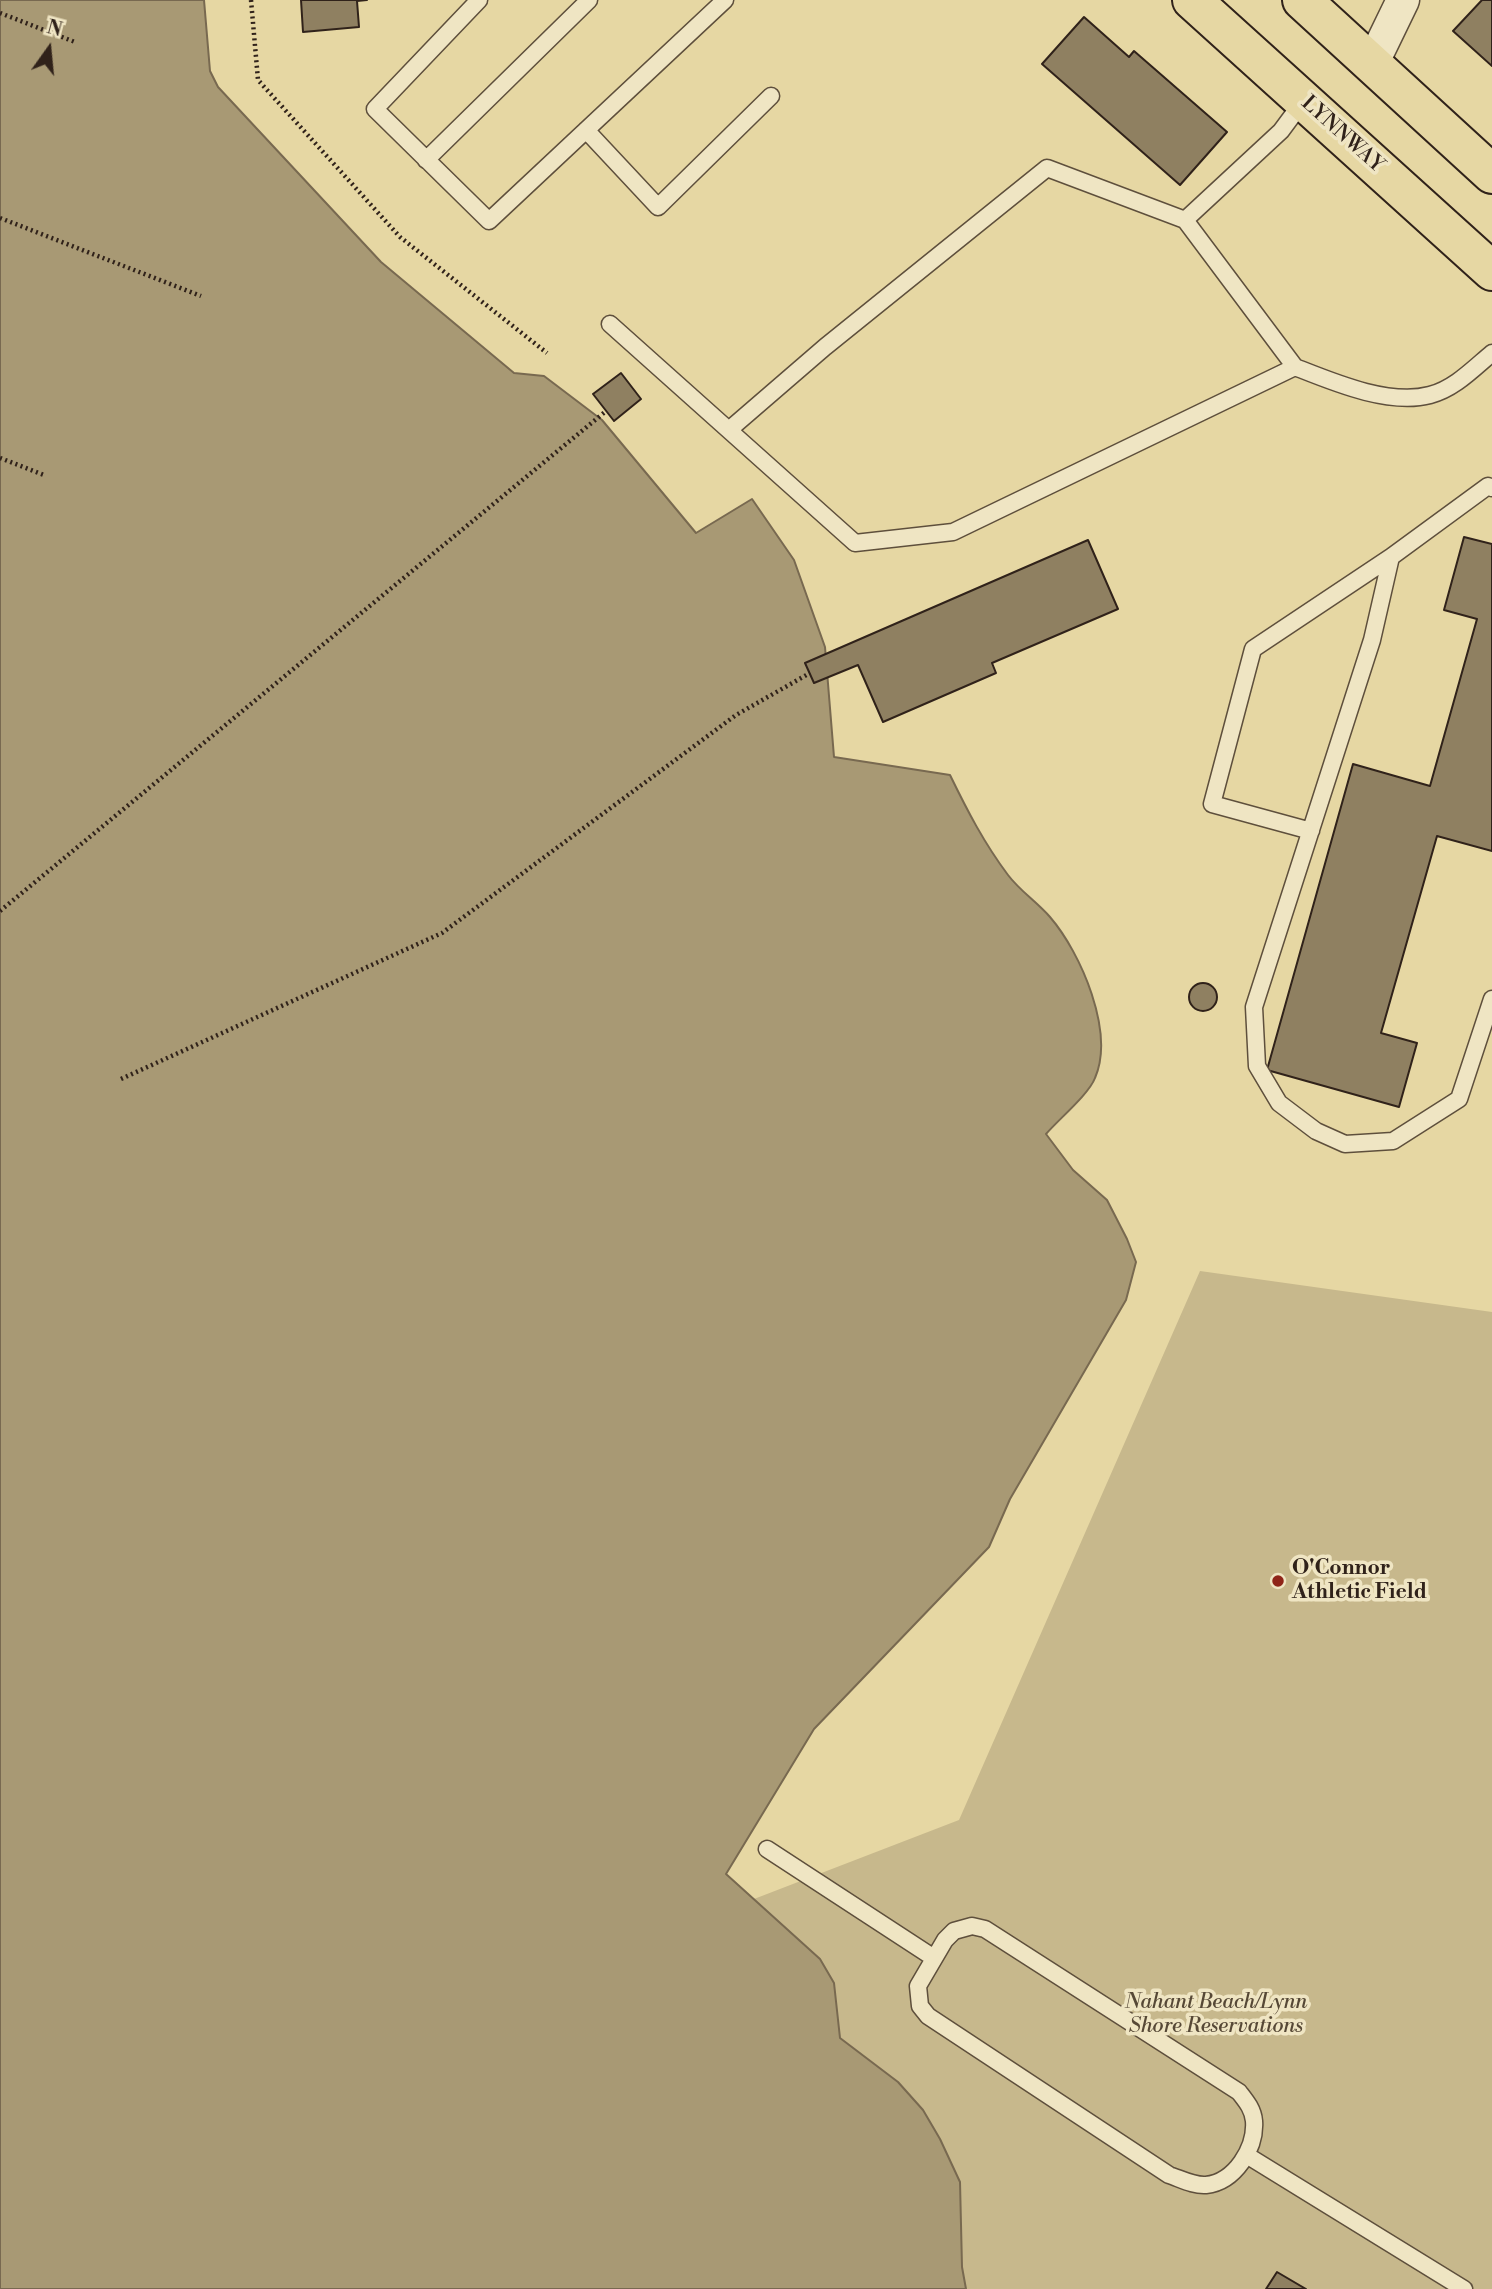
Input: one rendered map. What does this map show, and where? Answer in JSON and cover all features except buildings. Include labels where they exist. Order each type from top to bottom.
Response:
[{"type":"highway","name":"LYNNWAY","points":[[1192,0],[1492,271]]},
{"type":"highway","points":[[1302,0],[1487,167]]},
{"type":"street","points":[[1372,64],[1403,0]]},
{"type":"lane","points":[[478,0],[375,109],[489,221],[725,0]]},
{"type":"lane","points":[[426,160],[589,0]]},
{"type":"lane","points":[[586,130],[658,207],[771,96]]},
{"type":"lane","points":[[1185,220],[1281,131],[1304,100]]},
{"type":"lane","points":[[730,429],[825,347],[1047,168],[1185,220],[1295,367],[1377,395],[1429,396],[1455,383],[1492,353]]},
{"type":"lane","points":[[610,324],[855,543],[953,532],[1295,367]]},
{"type":"lane","points":[[1311,831],[1212,804],[1252,649],[1391,557],[1488,486],[1492,488]]},
{"type":"lane","points":[[1391,557],[1372,640],[1254,1007],[1257,1066],[1279,1103],[1316,1130],[1345,1144],[1393,1141],[1459,1099],[1492,999]]},
{"type":"lane","points":[[767,1849],[934,1958]]},
{"type":"lane","points":[[972,1926],[985,1929],[1239,2092],[1250,2107],[1254,2123],[1248,2156],[1223,2179],[1206,2185],[1170,2175],[928,2016],[920,2006],[918,1986],[934,1958],[954,1931],[972,1926]]},
{"type":"lane","points":[[1248,2156],[1464,2289]]},
{"type":"path","points":[[251,0],[258,80],[400,237],[547,353]]},
{"type":"path","points":[[0,13],[75,42]]},
{"type":"path","points":[[0,218],[201,296]]},
{"type":"path","points":[[0,911],[606,411]]},
{"type":"path","points":[[0,458],[44,475]]},
{"type":"path","points":[[121,1079],[442,933],[736,715],[810,674]]},
{"type":"green space","name":"Nahant Beach/Lynn Shore Reservations","points":[[1046,1134],[1073,1170],[1107,1200],[1127,1239],[1136,1262],[1126,1300],[1010,1499],[989,1547],[813,1729],[726,1874],[754,1899],[959,1820],[1200,1271],[1492,1312],[1492,2289],[559,2289],[563,1946]]},
{"type":"shaded area","points":[[0,0],[204,0],[210,71],[218,87],[381,262],[514,373],[544,376],[602,420],[696,533],[752,499],[794,560],[825,647],[834,757],[950,775],[999,863],[1062,932],[1083,972],[1098,1016],[1100,1059],[1095,1078],[1087,1091],[1046,1134],[1073,1170],[1107,1200],[1127,1239],[1136,1262],[1126,1300],[1010,1499],[989,1547],[814,1729],[726,1874],[820,1959],[834,1983],[840,2038],[898,2082],[923,2110],[940,2139],[960,2182],[962,2267],[966,2289],[0,2289]]},
{"type":"place","name":"O'Connor Athletic Field","points":[[1278,1581]]}]
